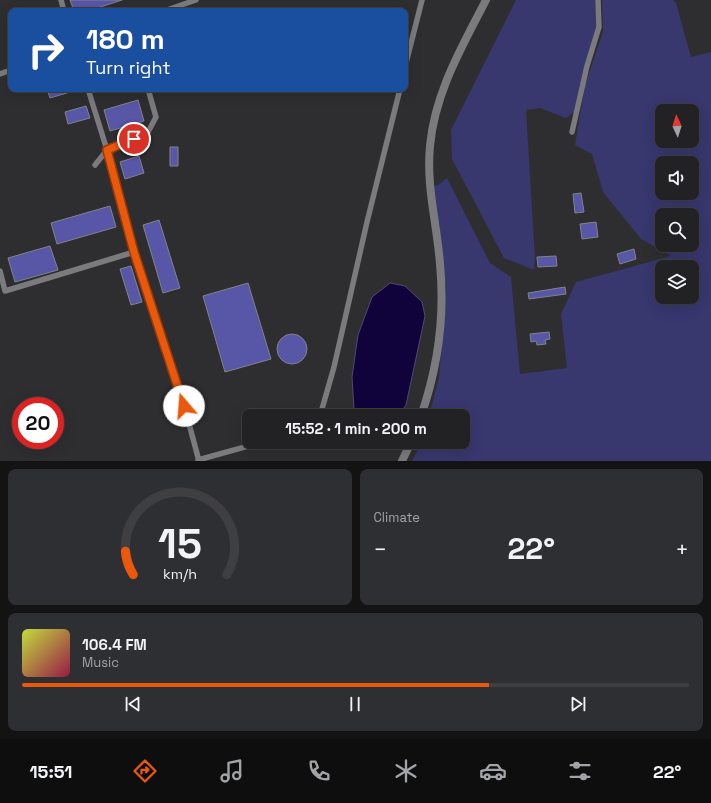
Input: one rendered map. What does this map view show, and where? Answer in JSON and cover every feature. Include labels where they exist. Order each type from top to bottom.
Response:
[{"type":"street","points":[[423,409],[431,386],[437,355],[442,306],[440,263],[430,189],[429,162],[431,134],[447,78],[486,0]]},
{"type":"street","points":[[402,461],[408,449]]},
{"type":"lane","points":[[173,8],[196,0]]},
{"type":"lane","points":[[408,55],[422,0]]},
{"type":"lane","points":[[572,132],[587,66],[599,27],[598,0]]},
{"type":"lane","points":[[89,92],[107,150],[134,252],[188,420],[199,461],[242,448]]},
{"type":"lane","points":[[95,165],[107,150],[147,134],[156,117],[149,92]]},
{"type":"lane","points":[[322,409],[334,367],[366,222],[399,92]]},
{"type":"lane","points":[[0,271],[5,291],[134,252]]},
{"type":"shaded area","points":[[516,0],[595,0],[597,26],[574,112],[566,118],[540,108],[526,110],[535,258],[534,270],[504,258],[452,159],[451,130]]},
{"type":"shaded area","points":[[602,0],[673,0],[676,3],[691,57],[711,52],[711,461],[412,461],[418,449],[470,449],[470,409],[431,409],[439,378],[446,286],[431,187],[438,185],[447,178],[490,263],[511,277],[520,374],[567,368],[561,314],[576,282],[655,260],[655,304],[699,304],[699,260],[656,260],[671,256],[664,252],[699,252],[699,208],[655,208],[655,247],[641,239],[603,192],[592,154],[575,145],[585,85],[603,32]]},
{"type":"shaded area","points":[[390,283],[405,286],[422,302],[425,316],[406,405],[403,409],[354,409],[352,377],[358,335],[372,297]]},
{"type":"building","points":[[70,0],[122,0],[97,8],[73,8]]},
{"type":"building","points":[[48,92],[70,92],[50,98]]},
{"type":"building","points":[[138,100],[144,121],[110,131],[104,110]]},
{"type":"building","points":[[86,106],[90,118],[68,124],[65,112]]},
{"type":"building","points":[[170,147],[178,147],[178,166],[170,166]]},
{"type":"building","points":[[139,156],[144,173],[125,179],[120,162]]},
{"type":"building","points":[[581,193],[584,212],[575,213],[573,194]]},
{"type":"building","points":[[110,206],[116,227],[57,244],[51,223]]},
{"type":"building","points":[[159,220],[180,288],[163,293],[143,225]]},
{"type":"building","points":[[596,222],[598,237],[582,239],[580,224]]},
{"type":"building","points":[[50,246],[58,270],[15,282],[8,258]]},
{"type":"building","points":[[634,249],[636,259],[620,264],[617,254]]},
{"type":"building","points":[[556,256],[557,266],[538,267],[537,257]]},
{"type":"building","points":[[131,266],[142,302],[131,305],[120,269]]},
{"type":"building","points":[[248,283],[271,359],[225,372],[203,296]]},
{"type":"building","points":[[565,287],[566,294],[529,299],[528,293]]},
{"type":"building","points":[[549,332],[550,339],[545,340],[546,344],[537,345],[536,341],[531,342],[530,334]]},
{"type":"building","points":[[292,334],[298,335],[306,343],[306,355],[298,363],[292,364],[286,363],[278,355],[277,349],[278,343],[286,335]]},
{"type":"route","points":[[134,139],[107,150],[134,252],[184,406]]}]
